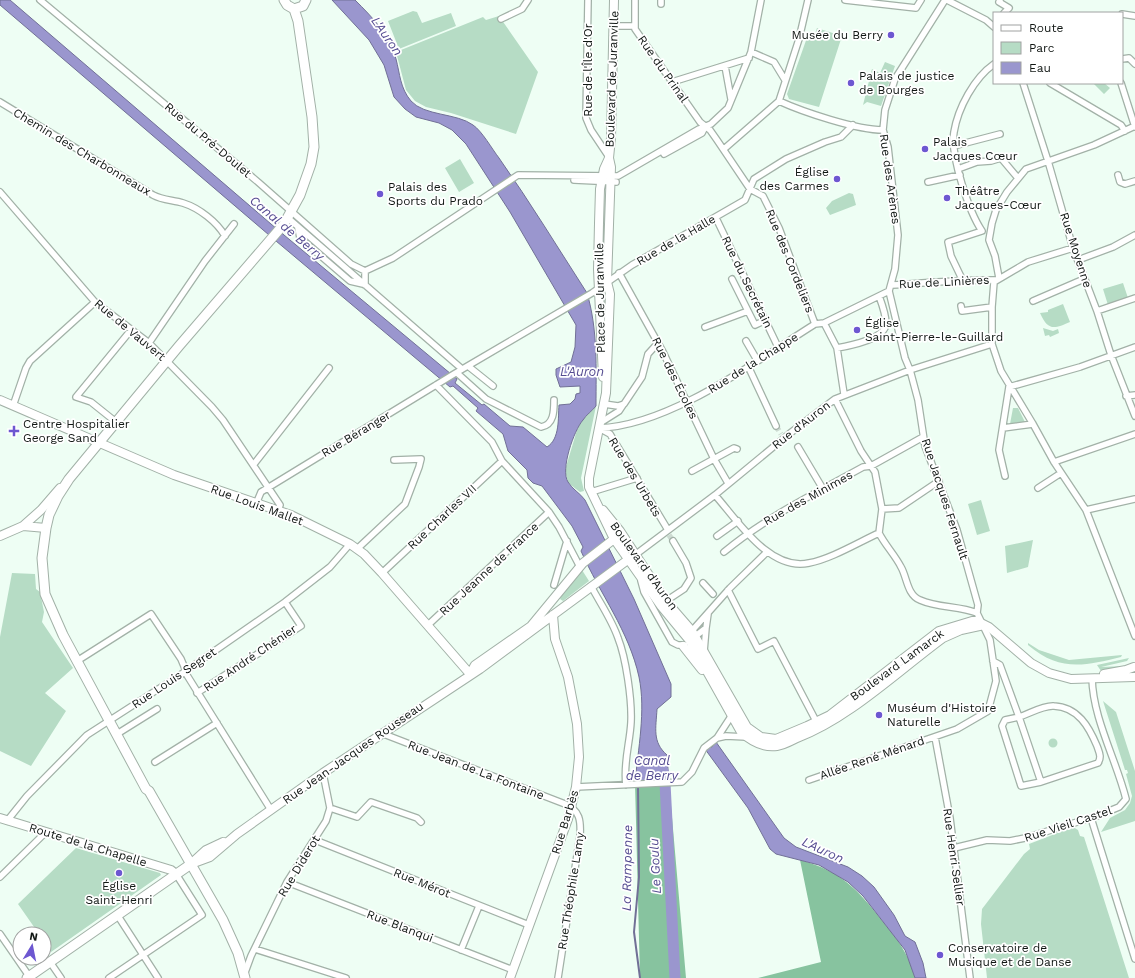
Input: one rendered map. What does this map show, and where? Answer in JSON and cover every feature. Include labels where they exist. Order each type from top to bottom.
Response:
[{"type":"main road","points":[[284,0],[287,5],[297,8]]},
{"type":"main road","points":[[297,8],[306,0]]},
{"type":"main road","name":"Boulevard de Juranville","points":[[609,180],[609,158],[612,138],[614,0]]},
{"type":"main road","points":[[0,536],[23,526],[70,478],[168,360],[269,243],[288,218],[305,182],[314,147],[312,117],[297,8]]},
{"type":"main road","name":"Place de Juranville","points":[[606,393],[610,294],[609,180]]},
{"type":"main road","name":"Place de Juranville","points":[[606,393],[595,290],[609,180]]},
{"type":"main road","name":"Boulevard d'Auron","points":[[606,393],[589,478],[591,492],[614,539],[632,554],[640,576],[661,606],[689,638]]},
{"type":"main road","name":"Rue Louis Mallet","points":[[0,400],[202,486],[278,511],[322,530],[353,547],[382,573],[470,674]]},
{"type":"main road","points":[[70,478],[58,496],[49,515],[46,528],[42,558],[45,594],[76,659],[146,789],[149,791],[231,936],[244,977]]},
{"type":"main road","name":"Boulevard d'Auron","points":[[596,502],[666,601],[689,638]]},
{"type":"main road","points":[[23,526],[46,528]]},
{"type":"main road","name":"Rue Jean-Jacques Rousseau","points":[[546,623],[556,597],[582,565],[614,539]]},
{"type":"main road","name":"Rue Jean-Jacques Rousseau","points":[[190,864],[206,850],[238,834],[381,733],[546,623],[563,606],[620,565],[632,554]]},
{"type":"main road","points":[[556,597],[563,606]]},
{"type":"main road","name":"Rue Jean-Jacques Rousseau","points":[[546,623],[556,597]]},
{"type":"main road","name":"Boulevard Lamarck","points":[[689,638],[704,652],[747,727],[756,735],[776,739],[830,715],[939,631],[972,621],[977,621],[984,625]]},
{"type":"main road","name":"Rue Barbès","points":[[511,974],[572,806],[576,787],[579,757],[578,732],[574,701],[568,677],[555,639],[546,623]]},
{"type":"main road","points":[[984,625],[1000,635],[1031,663],[1066,678],[1092,678],[1135,678],[1134,666],[1126,670],[1092,678]]},
{"type":"main road","name":"Boulevard Lamarck","points":[[746,737],[759,744],[778,746],[810,733],[834,721],[943,638],[961,630],[984,625]]},
{"type":"main road","points":[[689,638],[741,732],[746,737]]},
{"type":"main road","name":"Route de la Chapelle","points":[[4,819],[171,870],[176,874]]},
{"type":"main road","points":[[52,961],[118,916],[190,864]]},
{"type":"main road","points":[[28,977],[44,966]]},
{"type":"street","name":"Rue du Pré-Doulet","points":[[40,0],[288,218],[298,228],[300,238],[350,281],[365,285],[486,399],[541,427],[547,426],[551,421],[554,412],[554,400]]},
{"type":"street","points":[[501,19],[522,9],[528,0]]},
{"type":"street","name":"Rue de l'Île d'Or","points":[[588,0],[586,118],[591,130],[609,158]]},
{"type":"street","points":[[634,26],[635,0]]},
{"type":"street","points":[[365,285],[365,271],[393,258],[518,176],[609,180],[705,127],[721,116],[731,100],[751,52],[761,0]]},
{"type":"street","points":[[724,149],[779,101],[799,40],[808,0]]},
{"type":"street","points":[[845,0],[916,8],[921,0]]},
{"type":"street","points":[[946,0],[993,25]]},
{"type":"street","name":"Rue des Arènes","points":[[889,291],[892,285],[898,252],[898,235],[888,147],[883,130],[885,110],[895,79],[946,0]]},
{"type":"street","points":[[1000,0],[999,2],[1009,8],[1005,12]]},
{"type":"street","points":[[1123,14],[1135,16]]},
{"type":"street","name":"Rue du Prinal","points":[[614,26],[634,26],[705,127]]},
{"type":"street","points":[[751,52],[774,62],[785,80]]},
{"type":"street","points":[[672,82],[748,58]]},
{"type":"street","points":[[1123,59],[1129,58],[1135,64]]},
{"type":"street","points":[[962,279],[951,256],[948,242],[982,231],[976,222],[959,172],[954,146],[954,132],[962,108],[972,88],[993,65]]},
{"type":"street","points":[[725,66],[731,100]]},
{"type":"street","name":"Rue Moyenne","points":[[1022,84],[1048,161],[1073,248],[1126,396],[1135,416]]},
{"type":"street","points":[[1052,84],[1121,125],[1125,131]]},
{"type":"street","points":[[998,279],[995,256],[989,240],[996,210],[1017,177],[1026,169],[1094,145],[1135,126],[1121,84]]},
{"type":"street","points":[[779,101],[853,125],[883,130]]},
{"type":"street","name":"Chemin des Charbonneaux","points":[[0,102],[158,198],[184,203],[197,210],[216,224],[225,236]]},
{"type":"street","name":"Rue de la Halle","points":[[565,309],[619,274],[745,200],[754,179],[786,159],[818,144],[841,137],[853,125]]},
{"type":"street","name":"Rue des Cordeliers","points":[[705,127],[710,130],[724,149],[750,189],[763,196],[778,228],[815,324]]},
{"type":"street","points":[[954,146],[1000,134]]},
{"type":"street","points":[[928,182],[959,172],[977,162],[991,162],[1001,158],[1017,177]]},
{"type":"street","points":[[1118,176],[1120,182],[1125,184],[1135,181]]},
{"type":"street","name":"Rue de Vauvert","points":[[0,192],[95,302],[149,343],[168,360],[223,420],[254,464],[280,505],[278,511]]},
{"type":"street","points":[[481,202],[493,193]]},
{"type":"street","name":"Rue du Pré-Doulet","points":[[288,218],[351,264],[365,271]]},
{"type":"street","name":"Rue du Secrétain","points":[[716,218],[778,347]]},
{"type":"street","points":[[149,343],[205,261],[234,224]]},
{"type":"street","points":[[1078,260],[1113,247],[1135,235]]},
{"type":"street","points":[[1073,248],[1028,262],[998,279],[993,285],[992,344],[1001,372],[1054,462],[1086,510],[1135,636]]},
{"type":"street","name":"Rue des Écoles","points":[[619,274],[658,344],[714,459],[728,483]]},
{"type":"street","points":[[732,278],[755,325],[766,320]]},
{"type":"street","name":"Rue de Linières","points":[[892,285],[933,283],[962,279],[998,279]]},
{"type":"street","points":[[1034,301],[1084,279]]},
{"type":"street","points":[[815,324],[824,323],[889,291],[904,358],[910,370]]},
{"type":"street","points":[[837,348],[868,340],[884,329],[886,322],[879,296]]},
{"type":"street","points":[[1097,312],[1135,298]]},
{"type":"street","points":[[13,406],[26,368],[30,361],[95,302]]},
{"type":"street","points":[[961,306],[962,311],[992,307]]},
{"type":"street","name":"Rue Béranger","points":[[256,504],[261,492],[436,385],[565,309]]},
{"type":"street","points":[[705,327],[748,311]]},
{"type":"street","points":[[824,323],[837,348],[844,394]]},
{"type":"street","name":"Rue de la Chappe","points":[[600,425],[612,428],[647,418],[687,401],[748,366],[815,324]]},
{"type":"street","points":[[116,422],[91,402],[76,397],[131,330]]},
{"type":"street","points":[[746,341],[757,360]]},
{"type":"street","points":[[600,425],[624,404],[642,377],[648,354],[658,344]]},
{"type":"street","name":"Rue d'Auron","points":[[632,554],[667,532],[715,495],[782,436],[835,399],[844,394],[910,370],[992,344]]},
{"type":"street","points":[[1010,387],[1080,368],[1135,346]]},
{"type":"street","points":[[468,366],[493,386]]},
{"type":"street","points":[[748,366],[776,426]]},
{"type":"street","points":[[254,464],[329,368]]},
{"type":"street","name":"Rue Jacques Fernault","points":[[910,370],[918,400],[923,437],[964,550],[978,605],[977,613],[990,640],[993,661]]},
{"type":"street","points":[[436,385],[492,442],[502,461],[549,512],[582,565]]},
{"type":"street","points":[[1005,476],[999,450],[1010,387]]},
{"type":"street","points":[[1126,396],[1135,395]]},
{"type":"street","points":[[835,399],[875,472],[882,509],[879,533],[901,566],[912,593],[916,598],[935,605],[968,610],[977,613]]},
{"type":"street","points":[[604,404],[618,406],[624,404]]},
{"type":"street","points":[[1003,428],[1033,424]]},
{"type":"street","name":"Rue des Urbets","points":[[600,425],[610,434],[637,478],[667,532]]},
{"type":"street","points":[[1054,462],[1135,434]]},
{"type":"street","name":"Rue des Minimes","points":[[724,552],[747,533],[823,489],[863,467],[871,466],[923,437]]},
{"type":"street","points":[[798,447],[823,489]]},
{"type":"street","points":[[692,471],[734,448],[737,449]]},
{"type":"street","name":"Rue Louis Segret","points":[[4,819],[87,735],[185,672],[285,602],[330,567],[405,504],[421,459],[394,460]]},
{"type":"street","name":"Rue Charles VII","points":[[382,573],[502,461]]},
{"type":"street","points":[[1038,488],[1061,473]]},
{"type":"street","points":[[591,492],[637,478]]},
{"type":"street","points":[[882,509],[899,508],[939,481]]},
{"type":"street","points":[[715,495],[747,533],[767,552],[789,563],[809,564],[879,533]]},
{"type":"street","points":[[1086,510],[1135,499]]},
{"type":"street","name":"Rue Jeanne de France","points":[[428,624],[549,512]]},
{"type":"street","points":[[717,536],[738,521]]},
{"type":"street","points":[[554,585],[567,541]]},
{"type":"street","points":[[666,601],[684,589],[691,578],[686,563],[673,541]]},
{"type":"street","points":[[689,638],[708,614],[716,597],[728,590],[767,552]]},
{"type":"street","name":"Boulevard d'Auron","points":[[640,576],[644,592],[672,642],[678,646],[689,638]]},
{"type":"street","points":[[703,583],[716,597]]},
{"type":"street","points":[[593,585],[618,637],[624,660],[630,696],[631,721],[624,772],[626,785]]},
{"type":"street","points":[[728,590],[758,649],[774,640],[816,721]]},
{"type":"street","name":"Rue André Chénier","points":[[197,693],[301,626],[285,602]]},
{"type":"street","points":[[76,659],[151,614],[181,658],[185,672],[197,693],[271,810]]},
{"type":"street","points":[[704,652],[708,614]]},
{"type":"street","points":[[689,638],[706,628]]},
{"type":"street","points":[[993,661],[1000,665],[1040,782]]},
{"type":"street","name":"Allée René Ménard","points":[[809,780],[959,728],[988,711],[996,681],[993,661]]},
{"type":"street","name":"Rue Vieil Castel","points":[[954,848],[987,840],[1018,840],[1091,818],[1119,807],[1126,799],[1102,726],[1092,688],[1092,678]]},
{"type":"street","points":[[1100,760],[1090,728],[1080,717],[1072,712],[1054,706],[1005,720],[1002,726],[1022,786],[1098,764],[1100,760],[1112,756]]},
{"type":"street","points":[[117,734],[156,709]]},
{"type":"street","points":[[576,787],[682,782],[692,772],[704,748],[716,739],[732,715]]},
{"type":"street","points":[[155,762],[216,723]]},
{"type":"street","name":"Rue Jean de La Fontaine","points":[[381,733],[572,806]]},
{"type":"street","points":[[716,739],[726,736],[746,737]]},
{"type":"street","name":"Rue Henri Sellier","points":[[935,737],[954,848],[970,978]]},
{"type":"street","points":[[323,773],[330,808],[357,817],[371,802],[417,818],[421,822]]},
{"type":"street","name":"Rue Théophile Lamy","points":[[558,978],[581,824],[578,814],[572,806]]},
{"type":"street","name":"Rue Diderot","points":[[244,977],[255,949],[287,882],[315,840],[326,821],[330,808]]},
{"type":"street","points":[[1091,818],[1135,958]]},
{"type":"street","points":[[0,877],[46,832]]},
{"type":"street","name":"Rue Mérot","points":[[315,840],[529,925]]},
{"type":"street","points":[[109,978],[202,915],[176,874]]},
{"type":"street","name":"Rue Blanqui","points":[[287,882],[461,950],[511,974]]},
{"type":"street","points":[[461,950],[479,906]]},
{"type":"street","points":[[118,916],[142,956],[158,978]]},
{"type":"street","points":[[0,934],[28,977]]},
{"type":"street","points":[[255,949],[346,978]]},
{"type":"street","points":[[52,965],[61,978]]},
{"type":"green space","points":[[413,11],[417,12],[422,23],[451,13],[456,26],[399,49],[388,21]]},
{"type":"green space","points":[[499,16],[538,72],[516,134],[451,113],[426,107],[415,101],[406,90],[396,52],[483,17],[486,20]]},
{"type":"green space","points":[[817,28],[842,36],[819,107],[789,99],[787,94],[809,32],[815,34]]},
{"type":"green space","points":[[885,62],[895,66],[881,106],[867,102],[863,105],[872,69],[880,73]]},
{"type":"green space","points":[[1094,84],[1105,84],[1110,88],[1104,94]]},
{"type":"green space","points":[[460,159],[474,183],[459,192],[445,168]]},
{"type":"green space","points":[[849,193],[853,194],[856,205],[830,215],[826,208],[832,201]]},
{"type":"green space","points":[[1123,283],[1128,298],[1108,305],[1103,289]]},
{"type":"green space","points":[[1063,304],[1070,322],[1056,327],[1049,326],[1040,313],[1048,312],[1048,310]]},
{"type":"green space","points":[[1043,328],[1053,331],[1058,329],[1059,333],[1050,337],[1049,335],[1045,336]]},
{"type":"green space","points":[[596,406],[581,478],[584,491],[580,492],[568,483],[565,470],[577,430],[582,420]]},
{"type":"green space","points":[[1013,408],[1018,408],[1025,422],[1010,424]]},
{"type":"green space","points":[[981,500],[990,531],[977,535],[968,504]]},
{"type":"green space","points":[[1033,540],[1028,567],[1007,573],[1005,546]]},
{"type":"green space","points":[[582,570],[589,581],[563,601],[560,599],[562,595]]},
{"type":"green space","points":[[12,573],[35,574],[36,589],[40,592],[44,612],[42,622],[73,668],[45,693],[66,711],[31,766],[0,751],[0,637]]},
{"type":"green space","points":[[1028,643],[1039,650],[1069,660],[1122,655],[1121,657],[1095,663],[1062,663],[1051,660],[1040,654],[1028,645]]},
{"type":"green space","points":[[1129,658],[1127,661],[1101,667],[1125,666],[1125,668],[1101,671],[1097,665]]},
{"type":"green space","points":[[1103,701],[1116,712],[1135,771],[1135,821],[1101,832],[1110,818],[1125,810],[1130,803],[1132,796],[1126,774],[1128,773],[1127,770],[1125,770]]},
{"type":"green space","points":[[1051,739],[1055,739],[1057,743],[1055,747],[1051,747],[1049,745],[1049,741]]},
{"type":"green space","points":[[635,783],[669,783],[686,978],[640,978]]},
{"type":"green space","points":[[1073,827],[1078,830],[1080,836],[1084,837],[1129,978],[987,978],[981,924],[982,909],[1024,854],[1030,849],[1029,844]]},
{"type":"green space","points":[[76,848],[160,873],[161,875],[52,951],[52,926],[33,926],[18,904]]},
{"type":"green space","points":[[800,860],[827,870],[838,876],[866,900],[899,943],[906,955],[915,978],[758,978],[821,962]]},
{"type":"water","points":[[0,0],[10,0],[278,230],[457,379],[455,383],[482,405],[484,404],[510,426],[523,427],[547,447],[554,439],[556,434],[559,405],[570,404],[575,399],[576,394],[580,393],[580,386],[560,387],[556,375],[556,369],[571,362],[575,347],[576,325],[510,212],[466,144],[452,130],[439,123],[416,117],[405,109],[394,97],[384,65],[369,40],[332,0],[355,0],[380,27],[393,50],[402,86],[411,101],[417,106],[432,112],[466,121],[480,131],[522,191],[587,293],[591,307],[595,335],[596,406],[579,425],[572,441],[567,460],[566,476],[568,482],[585,500],[634,599],[671,684],[671,697],[657,709],[656,728],[659,745],[667,755],[669,783],[635,783],[641,730],[642,703],[639,677],[628,644],[581,551],[583,547],[572,526],[542,486],[533,483],[528,478],[527,470],[508,451],[503,434],[476,411],[478,408],[453,386],[450,387],[276,241],[0,5]]},
{"type":"water","points":[[716,742],[784,838],[796,847],[848,867],[862,876],[874,887],[894,915],[905,936],[915,942],[923,963],[926,978],[915,978],[905,950],[863,896],[848,882],[819,865],[776,854],[770,849],[748,808],[705,749],[712,747]]},
{"type":"waterway","name":"Le Goulu","points":[[663,771],[665,783],[675,978]]},
{"type":"waterway","name":"La Rampenne","points":[[638,786],[639,877],[634,932],[640,978]]},
{"type":"tunnel","points":[[776,426],[781,434]]},
{"type":"tunnel","points":[[669,535],[673,541]]},
{"type":"place","name":"Musée du Berry","points":[[891,35]]},
{"type":"place","name":"Palais de justice de Bourges","points":[[851,83]]},
{"type":"place","name":"Palais Jacques Cœur","points":[[925,149]]},
{"type":"place","name":"Église des Carmes","points":[[837,179]]},
{"type":"place","name":"Palais des Sports du Prado","points":[[380,194]]},
{"type":"place","name":"Théâtre Jacques-Cœur","points":[[947,198]]},
{"type":"place","name":"Église Saint-Pierre-le-Guillard","points":[[857,330]]},
{"type":"place","name":"Centre Hospitalier George Sand","points":[[14,431]]},
{"type":"place","name":"Muséum d'Histoire Naturelle","points":[[879,715]]},
{"type":"place","name":"Église Saint-Henri","points":[[119,873]]},
{"type":"place","name":"Conservatoire de Musique et de Danse","points":[[940,955]]},
{"type":"water label","name":"L'Auron","points":[[387,36]]},
{"type":"water label","name":"Canal de Berry","points":[[287,228]]},
{"type":"water label","name":"L'Auron","points":[[582,371]]},
{"type":"water label","name":"Canal de Berry","points":[[652,768]]},
{"type":"water label","name":"L'Auron","points":[[823,850]]}]
